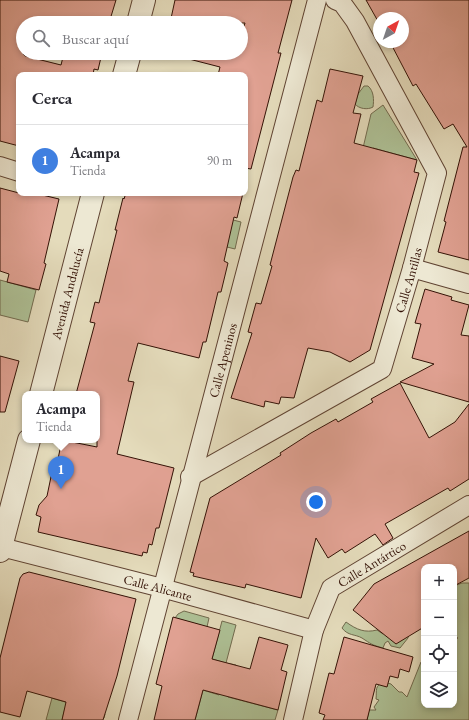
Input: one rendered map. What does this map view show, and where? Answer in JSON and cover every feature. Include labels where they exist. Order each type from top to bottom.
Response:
[{"type":"street","points":[[140,16],[144,0]]},
{"type":"street","name":"Calle Apeninos","points":[[128,720],[190,477],[317,0]]},
{"type":"street","name":"Calle Antillas","points":[[190,477],[382,369],[412,268],[437,173],[355,21],[342,3],[335,0]]},
{"type":"street","points":[[125,72],[128,60]]},
{"type":"street","points":[[0,166],[16,171]]},
{"type":"street","name":"Avenida Andalucía","points":[[42,391],[92,196]]},
{"type":"street","points":[[412,268],[469,284]]},
{"type":"street","points":[[0,549],[28,443]]},
{"type":"street","name":"Calle Antártico","points":[[293,720],[314,630],[331,588],[469,505]]},
{"type":"street","name":"Calle Alicante","points":[[0,549],[162,588],[314,630]]},
{"type":"green space","points":[[364,86],[368,86],[370,88],[373,99],[373,107],[366,109],[355,104],[358,94]]},
{"type":"green space","points":[[383,105],[417,160],[373,148],[369,163],[359,165],[371,114]]},
{"type":"green space","points":[[182,207],[241,222],[235,249],[227,247]]},
{"type":"green space","points":[[0,280],[36,290],[28,322],[0,315]]},
{"type":"green space","points":[[469,583],[469,720],[367,720],[369,710],[376,710],[374,707],[379,700],[376,699],[377,687],[384,682],[391,684],[407,697],[421,662],[421,708],[457,708],[457,585]]},
{"type":"green space","points":[[184,611],[209,618],[207,627],[175,618],[178,614]]},
{"type":"green space","points":[[222,621],[236,625],[226,663],[212,659]]},
{"type":"green space","points":[[346,622],[361,630],[377,630],[383,634],[395,622],[409,633],[408,638],[400,648],[391,646],[388,641],[385,643],[383,648],[344,631],[342,628]]},
{"type":"green space","points":[[226,663],[236,665],[228,697],[278,710],[275,720],[195,720],[203,690],[219,695],[227,665]]},
{"type":"green space","points":[[52,698],[105,714],[104,718],[65,708],[62,720],[46,720]]},
{"type":"building","points":[[0,0],[116,0],[111,16],[16,16],[16,60],[41,60],[61,65],[62,60],[100,60],[98,70],[94,69],[94,72],[16,72],[16,145],[0,141]]},
{"type":"building","points":[[175,0],[292,0],[278,53],[281,53],[251,169],[248,168],[248,72],[219,72],[220,67],[193,60],[248,60],[248,16],[172,16]]},
{"type":"building","points":[[366,0],[469,0],[469,260],[438,252],[446,222],[444,221],[463,147],[467,147],[453,124],[444,129],[416,84],[413,86],[393,48],[409,48],[409,12],[373,12]]},
{"type":"building","points":[[330,69],[363,76],[353,113],[361,114],[354,143],[417,160],[414,172],[419,173],[370,350],[350,362],[330,352],[308,348],[294,398],[281,397],[279,404],[265,401],[264,407],[231,398],[252,333],[248,332],[256,303],[261,304],[272,266],[270,265],[293,177],[296,170],[299,171],[317,100],[322,102]]},
{"type":"building","points":[[0,188],[16,192],[16,196],[46,196],[59,199],[44,263],[46,264],[39,290],[7,282],[9,274],[0,271]]},
{"type":"building","points":[[125,196],[242,196],[237,218],[234,217],[224,261],[228,263],[221,292],[218,292],[206,342],[203,342],[199,358],[138,343],[128,381],[134,382],[117,454],[174,468],[159,528],[156,528],[152,545],[149,544],[147,553],[143,552],[142,556],[38,532],[41,517],[36,515],[39,505],[47,496],[52,472],[55,473],[61,443],[77,443],[97,447],[97,443],[100,443],[100,391],[77,391],[95,323],[90,322],[95,302],[99,303],[117,230],[115,230],[123,198],[124,199]]},
{"type":"building","points":[[425,289],[452,297],[451,300],[469,305],[461,335],[469,336],[469,402],[400,382],[434,364],[412,358],[421,324],[415,323]]},
{"type":"building","points":[[0,356],[19,361],[5,412],[0,412]]},
{"type":"building","points":[[400,383],[429,438],[455,422],[469,404],[469,479],[450,491],[448,488],[385,524],[393,538],[383,545],[375,534],[345,553],[342,549],[328,558],[316,538],[301,598],[246,584],[245,588],[193,576],[194,573],[190,572],[210,498],[281,455],[280,453],[311,433],[336,419],[338,422],[373,402],[371,399]]},
{"type":"building","points":[[469,531],[469,578],[457,584],[457,564],[421,564],[421,629],[396,644],[353,610],[374,584]]},
{"type":"building","points":[[29,572],[136,599],[117,676],[103,720],[62,720],[66,702],[27,691],[20,717],[0,712],[0,658],[20,578],[23,574]]},
{"type":"building","points":[[173,617],[220,630],[212,659],[250,669],[259,637],[288,645],[281,670],[287,672],[278,710],[203,690],[195,720],[154,720],[162,686],[156,684]]},
{"type":"building","points":[[344,637],[413,657],[409,672],[400,669],[398,678],[390,676],[387,687],[376,684],[367,720],[323,720],[325,715],[319,713],[329,673],[334,674]]},
{"type":"place","name":"Acampa","points":[[61,489]]}]
